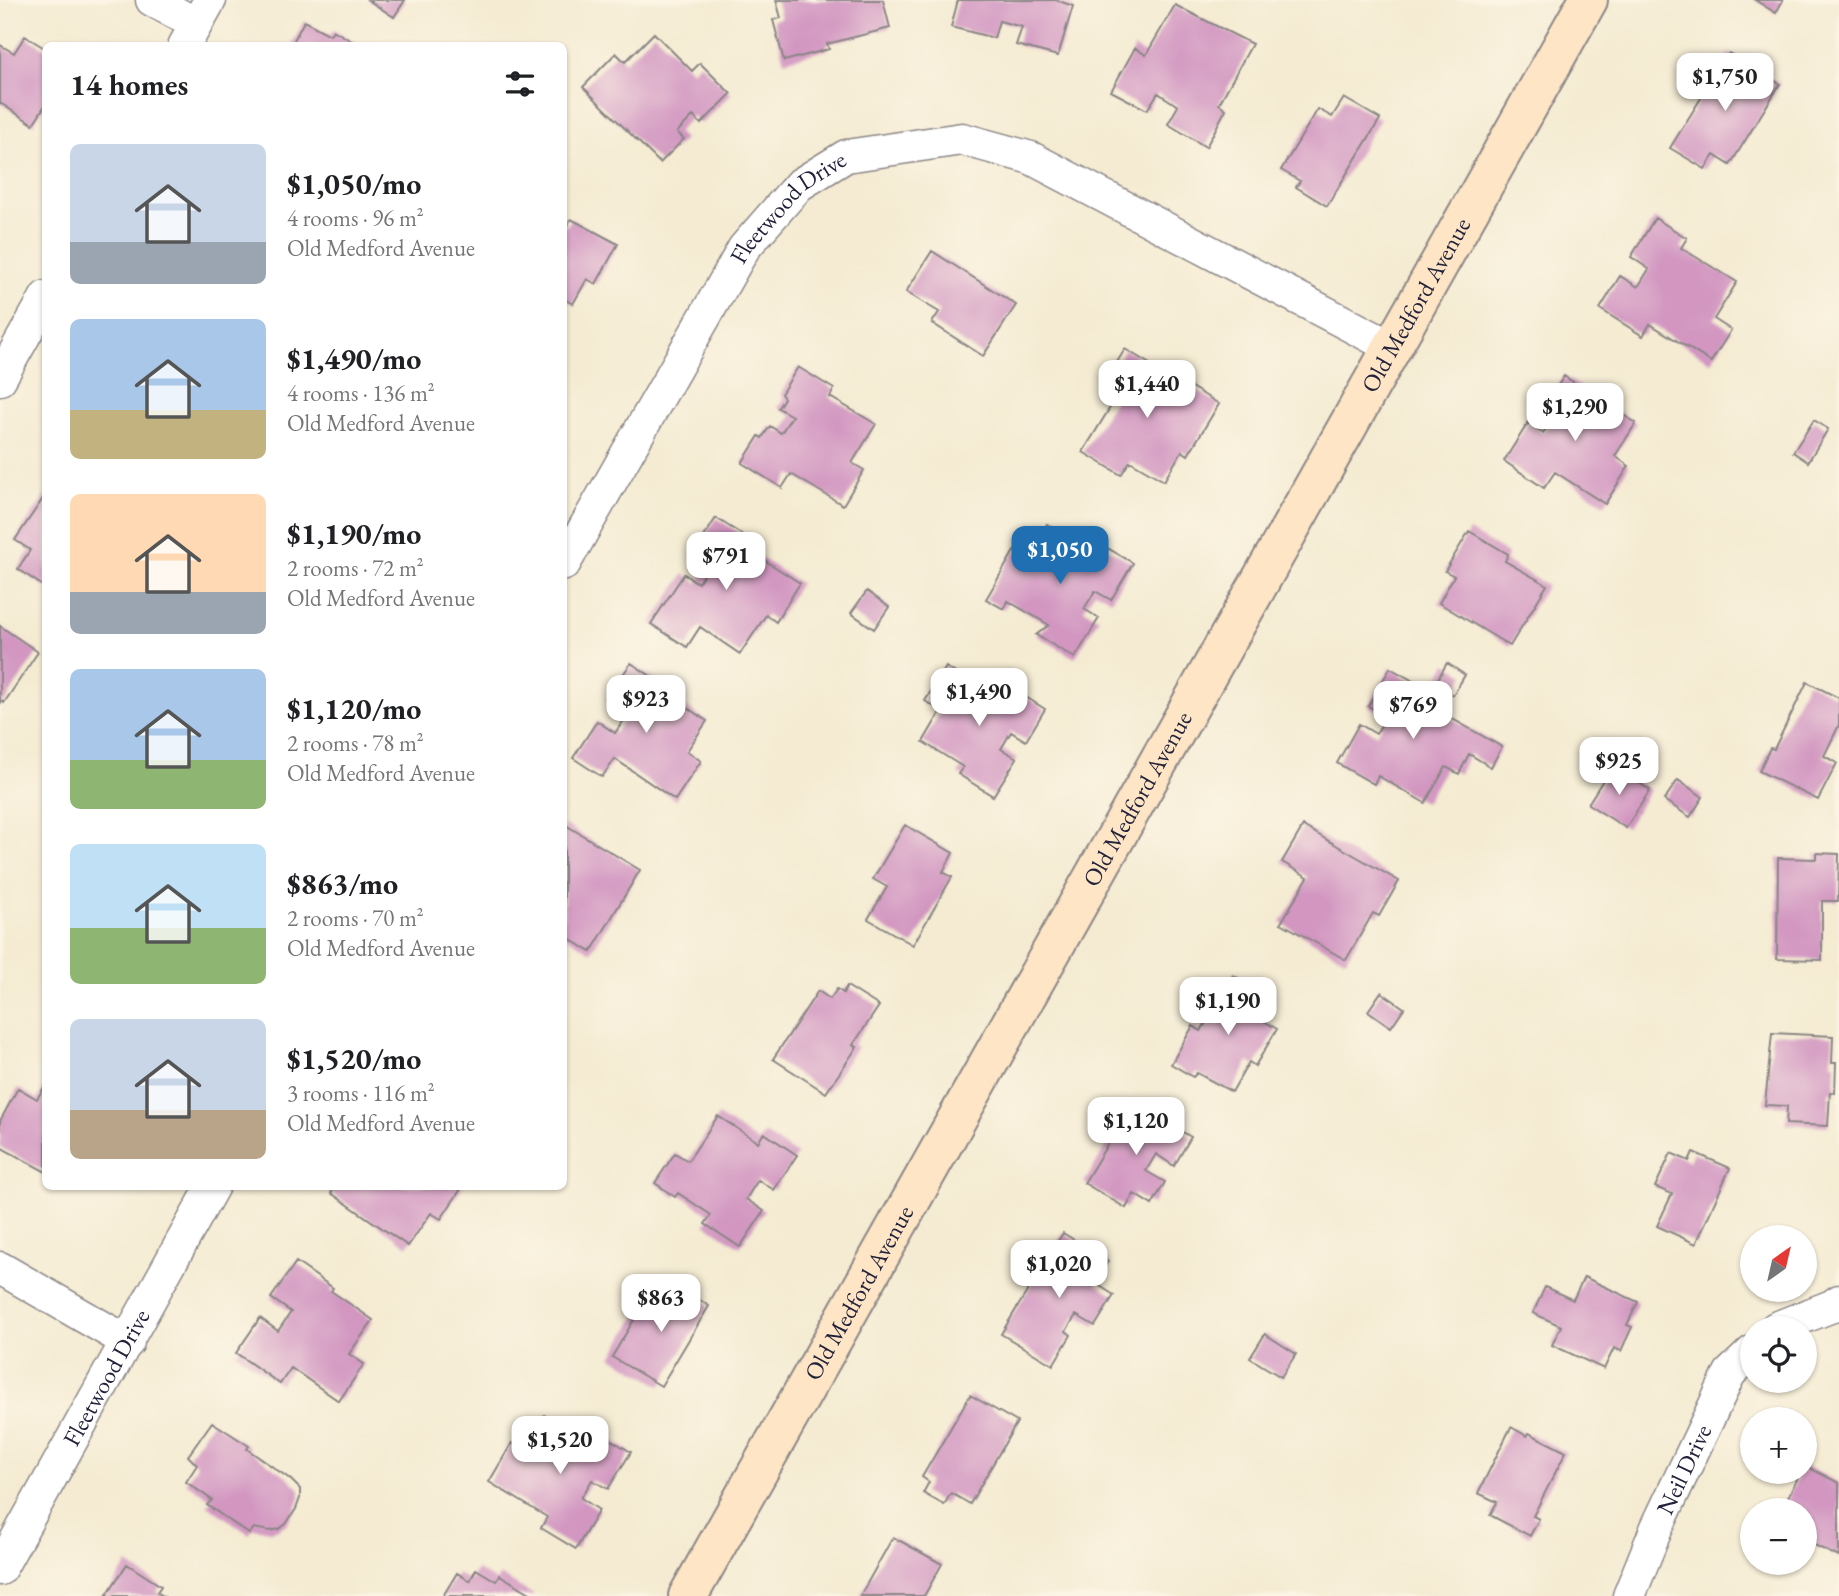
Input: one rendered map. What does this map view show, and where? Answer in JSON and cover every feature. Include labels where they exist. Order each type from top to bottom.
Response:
[{"type":"street","points":[[152,0],[197,23]]},
{"type":"street","name":"Old Medford Avenue","points":[[688,1596],[1587,0]]},
{"type":"street","name":"Fleetwood Drive","points":[[567,559],[744,248],[799,185],[846,156],[962,139],[1031,158],[1393,348]]},
{"type":"street","points":[[0,379],[42,304]]},
{"type":"street","name":"Fleetwood Drive","points":[[0,1569],[211,1190]]},
{"type":"street","points":[[0,1268],[128,1342]]},
{"type":"street","points":[[1807,1316],[1839,1301]]},
{"type":"street","name":"Neil Drive","points":[[1636,1594],[1657,1527],[1730,1373],[1740,1363]]},
{"type":"building","points":[[368,0],[405,0],[394,17]]},
{"type":"building","points":[[776,0],[883,0],[890,28],[827,44],[829,49],[784,61],[773,20],[781,18]]},
{"type":"building","points":[[958,0],[1056,0],[1073,6],[1058,56],[1016,45],[1022,27],[999,21],[994,38],[951,27]]},
{"type":"building","points":[[1755,0],[1783,0],[1776,13]]},
{"type":"building","points":[[1175,5],[1252,44],[1219,104],[1226,109],[1206,147],[1168,124],[1178,106],[1158,93],[1147,110],[1111,91],[1135,48],[1146,55]]},
{"type":"building","points":[[304,21],[330,35],[333,30],[353,42],[293,42]]},
{"type":"building","points":[[654,33],[692,71],[700,63],[731,94],[701,124],[693,116],[677,132],[684,139],[660,163],[583,87],[616,53],[625,62]]},
{"type":"building","points":[[25,36],[42,47],[42,110],[33,124],[0,103],[0,45],[14,53]]},
{"type":"building","points":[[1729,53],[1780,84],[1730,165],[1714,155],[1705,169],[1670,148]]},
{"type":"building","points":[[1344,98],[1380,119],[1327,206],[1296,187],[1300,181],[1281,170],[1318,109],[1332,117]]},
{"type":"building","points":[[1655,218],[1687,238],[1681,248],[1737,282],[1714,319],[1731,330],[1711,362],[1650,324],[1643,336],[1600,309],[1620,276],[1638,287],[1649,269],[1631,257]]},
{"type":"building","points":[[571,219],[618,244],[596,284],[587,279],[573,304],[567,301],[567,226]]},
{"type":"building","points":[[932,251],[1016,305],[983,356],[932,323],[939,312],[906,292]]},
{"type":"building","points":[[1125,349],[1163,372],[1153,389],[1171,400],[1183,382],[1219,404],[1188,455],[1182,451],[1164,481],[1130,461],[1121,475],[1083,452],[1117,396],[1102,387]]},
{"type":"building","points":[[798,367],[834,389],[830,397],[876,424],[852,463],[864,470],[843,505],[791,474],[782,488],[742,463],[759,436],[762,438],[770,426],[781,433],[792,416],[778,408],[784,398],[781,394]]},
{"type":"building","points":[[1564,376],[1636,423],[1615,456],[1629,466],[1605,504],[1555,472],[1544,488],[1504,461],[1528,423],[1543,433],[1554,416],[1543,409]]},
{"type":"building","points":[[1814,420],[1828,429],[1808,462],[1793,452]]},
{"type":"building","points":[[42,500],[42,585],[18,569],[30,550],[15,540]]},
{"type":"building","points":[[716,518],[755,543],[750,551],[800,583],[776,622],[766,615],[740,654],[700,627],[687,647],[651,624],[684,574],[698,583],[708,567],[691,557]]},
{"type":"building","points":[[1047,524],[1092,551],[1097,542],[1133,563],[1111,600],[1095,591],[1084,609],[1099,618],[1075,658],[1036,635],[1049,625],[1008,601],[1004,609],[986,599],[1014,551],[1027,558]]},
{"type":"building","points":[[1469,531],[1508,554],[1505,561],[1547,585],[1510,646],[1439,603],[1454,576],[1445,571]]},
{"type":"building","points":[[867,591],[889,607],[874,629],[851,613]]},
{"type":"building","points":[[0,626],[38,652],[4,703],[2,701],[0,704]]},
{"type":"building","points":[[631,663],[666,686],[662,691],[707,721],[687,751],[701,761],[675,800],[615,759],[602,777],[573,758],[597,721],[615,733],[628,714],[606,699]]},
{"type":"building","points":[[1447,663],[1465,675],[1453,695],[1435,684]]},
{"type":"building","points":[[946,667],[999,700],[1008,686],[1045,709],[1026,741],[1011,732],[1001,749],[1017,758],[993,796],[958,774],[963,767],[923,742],[941,711],[925,701]]},
{"type":"building","points":[[1390,668],[1433,692],[1426,704],[1502,747],[1491,767],[1469,754],[1459,774],[1446,767],[1425,803],[1378,776],[1374,784],[1337,763],[1359,724],[1376,734],[1387,716],[1368,706]]},
{"type":"building","points":[[1807,682],[1839,698],[1839,725],[1824,756],[1837,763],[1818,800],[1759,771],[1770,748],[1774,749]]},
{"type":"building","points":[[1612,766],[1650,790],[1626,828],[1588,804]]},
{"type":"building","points":[[1678,780],[1703,797],[1690,817],[1664,800]]},
{"type":"building","points":[[905,825],[953,853],[943,872],[952,877],[913,945],[868,919],[887,887],[873,879]]},
{"type":"building","points":[[567,826],[640,870],[591,952],[567,937]]},
{"type":"building","points":[[1303,826],[1399,881],[1379,916],[1373,913],[1346,960],[1281,923],[1308,877],[1282,862]]},
{"type":"building","points":[[1816,853],[1839,854],[1838,901],[1822,901],[1822,960],[1777,959],[1778,858],[1816,859]]},
{"type":"building","points":[[1233,975],[1271,997],[1259,1018],[1277,1029],[1255,1066],[1249,1062],[1232,1092],[1197,1073],[1193,1077],[1171,1064],[1193,1026],[1201,1031]]},
{"type":"building","points":[[847,986],[879,1006],[853,1045],[857,1047],[826,1093],[773,1059],[818,991],[830,999],[837,989],[843,993]]},
{"type":"building","points":[[1381,992],[1404,1008],[1391,1027],[1368,1011]]},
{"type":"building","points":[[1772,1033],[1833,1036],[1835,1093],[1830,1092],[1828,1126],[1786,1124],[1787,1106],[1765,1105]]},
{"type":"building","points":[[18,1088],[37,1099],[42,1091],[42,1170],[0,1147],[0,1121]]},
{"type":"building","points":[[1133,1102],[1191,1137],[1174,1166],[1156,1154],[1146,1171],[1165,1182],[1152,1205],[1134,1194],[1126,1208],[1084,1183]]},
{"type":"building","points":[[718,1116],[758,1142],[764,1133],[797,1155],[774,1190],[758,1180],[746,1199],[764,1211],[740,1247],[705,1224],[711,1215],[678,1193],[675,1197],[655,1183],[675,1153],[688,1161]]},
{"type":"building","points":[[1693,1152],[1730,1168],[1696,1244],[1657,1226],[1672,1194],[1655,1187],[1671,1153],[1689,1161]]},
{"type":"building","points":[[333,1190],[460,1190],[441,1219],[431,1213],[408,1246],[331,1193]]},
{"type":"building","points":[[1063,1233],[1108,1261],[1095,1283],[1114,1295],[1095,1326],[1076,1315],[1066,1331],[1071,1335],[1053,1365],[1001,1334]]},
{"type":"building","points":[[296,1262],[333,1288],[331,1291],[373,1320],[349,1354],[364,1364],[339,1401],[291,1368],[280,1384],[236,1353],[260,1318],[278,1331],[291,1312],[271,1298]]},
{"type":"building","points":[[1584,1277],[1638,1302],[1627,1325],[1632,1327],[1621,1351],[1614,1348],[1604,1369],[1552,1345],[1561,1326],[1533,1313],[1545,1287],[1573,1300]]},
{"type":"building","points":[[670,1281],[709,1306],[661,1386],[612,1357],[642,1306],[651,1312]]},
{"type":"building","points":[[1265,1334],[1296,1354],[1281,1377],[1250,1358]]},
{"type":"building","points":[[970,1395],[1017,1422],[970,1504],[951,1493],[944,1505],[923,1493],[929,1482],[922,1477]]},
{"type":"building","points":[[544,1415],[588,1441],[595,1430],[631,1452],[608,1489],[592,1480],[581,1498],[599,1510],[576,1549],[541,1528],[547,1517],[489,1482],[512,1443],[523,1450]]},
{"type":"building","points":[[212,1422],[249,1446],[247,1449],[300,1489],[296,1509],[279,1529],[270,1531],[254,1528],[249,1534],[207,1505],[212,1500],[186,1482],[197,1465],[188,1456]]},
{"type":"building","points":[[1511,1427],[1566,1452],[1533,1516],[1539,1519],[1530,1536],[1490,1515],[1497,1502],[1478,1493]]},
{"type":"building","points":[[1817,1472],[1839,1483],[1839,1557],[1817,1546],[1817,1498],[1787,1498],[1795,1484],[1817,1484]]},
{"type":"building","points":[[893,1537],[942,1564],[924,1596],[860,1596]]},
{"type":"building","points":[[127,1564],[161,1586],[157,1592],[163,1596],[106,1596]]},
{"type":"building","points":[[476,1569],[496,1581],[500,1575],[535,1596],[443,1596],[457,1573],[470,1581]]}]
